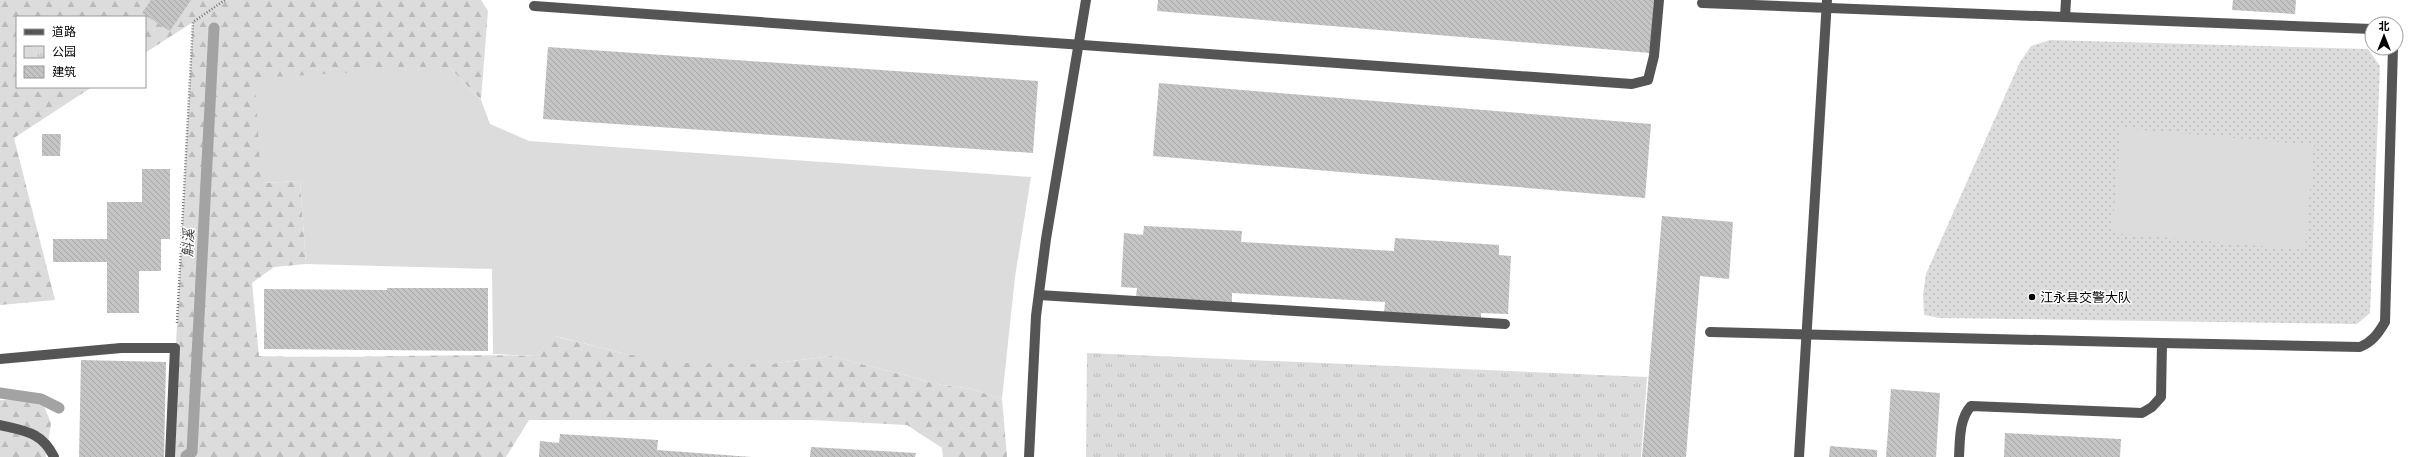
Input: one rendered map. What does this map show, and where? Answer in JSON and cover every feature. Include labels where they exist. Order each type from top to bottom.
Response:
[{"type":"lane","points":[[1029,457],[1039,295],[1046,239],[1086,0]]},
{"type":"lane","points":[[534,6],[1632,84],[1648,80],[1654,56],[1659,0]]},
{"type":"lane","points":[[2065,17],[2066,0]]},
{"type":"lane","points":[[1702,3],[1827,4],[2065,17],[2364,29]]},
{"type":"lane","points":[[1799,457],[1827,4]]},
{"type":"lane","points":[[1710,332],[2360,347],[2369,343],[2378,334],[2385,322],[2393,56]]},
{"type":"lane","points":[[1039,295],[1505,324]]},
{"type":"lane","points":[[1958,457],[1965,412],[1971,406],[2142,413],[2152,407],[2161,397],[2162,343]]},
{"type":"lane","points":[[0,359],[121,348],[175,348],[170,457]]},
{"type":"lane","points":[[0,425],[32,433],[48,445],[54,457]]},
{"type":"path","points":[[175,348],[193,22],[225,0]]},
{"type":"green space","points":[[0,0],[481,0],[488,11],[481,100],[449,67],[262,183],[300,181],[306,264],[274,267],[252,283],[259,356],[536,356],[554,336],[626,354],[769,364],[831,356],[942,385],[972,389],[1002,399],[1007,457],[943,457],[942,448],[907,425],[811,420],[529,420],[506,457],[170,457],[193,22],[146,52],[146,16],[16,16],[16,88],[90,88],[14,138],[55,300],[0,305]]},
{"type":"green space","points":[[2050,40],[2364,49],[2364,56],[2373,56],[2380,66],[2370,313],[2357,324],[1939,318],[1924,315],[1923,295],[1926,274],[2020,62],[2031,46]]},
{"type":"green space","points":[[449,67],[481,100],[490,124],[529,141],[1031,177],[1015,277],[1002,399],[972,389],[942,385],[831,356],[769,364],[682,363],[626,354],[555,336],[536,356],[493,354],[492,269],[306,264],[300,181],[261,183],[255,78]]},
{"type":"green space","points":[[2121,128],[2314,145],[2305,250],[2112,233]]},
{"type":"green space","points":[[1087,353],[1647,377],[1641,457],[1086,457]]},
{"type":"green space","points":[[41,399],[51,423],[46,457],[0,457],[0,400]]},
{"type":"building","points":[[151,0],[191,0],[170,31],[142,13]]},
{"type":"building","points":[[1158,0],[1654,0],[1650,53],[1157,11]]},
{"type":"building","points":[[2233,0],[2296,0],[2295,14],[2232,10]]},
{"type":"building","points":[[548,47],[1038,81],[1033,153],[543,119]]},
{"type":"building","points":[[1159,83],[1651,124],[1645,198],[1153,156]]},
{"type":"building","points":[[42,134],[61,134],[60,156],[42,156]]},
{"type":"building","points":[[142,169],[170,169],[170,239],[161,239],[161,271],[139,271],[139,313],[107,313],[107,262],[53,262],[53,239],[107,239],[107,202],[142,202]]},
{"type":"building","points":[[1662,216],[1733,222],[1729,279],[1700,276],[1686,457],[1642,457]]},
{"type":"building","points":[[1144,226],[1242,231],[1241,242],[1394,251],[1395,238],[1499,245],[1499,255],[1511,256],[1508,314],[1481,313],[1481,320],[1384,314],[1385,302],[1232,293],[1232,302],[1136,297],[1137,288],[1121,287],[1124,233],[1143,235]]},
{"type":"building","points":[[387,288],[488,288],[488,351],[264,349],[264,289],[387,290]]},
{"type":"building","points":[[81,360],[166,362],[164,457],[79,457]]},
{"type":"building","points":[[1891,389],[1940,393],[1936,457],[1886,457]]},
{"type":"building","points":[[2005,433],[2121,439],[2120,457],[2004,457]]},
{"type":"building","points":[[560,434],[658,440],[657,450],[752,457],[539,457],[540,441],[559,443]]},
{"type":"building","points":[[1830,446],[1877,450],[1877,457],[1829,457]]},
{"type":"building","points":[[811,447],[916,453],[915,457],[810,457]]},
{"type":"waterway","name":"斛溪","points":[[186,456],[192,452],[214,28]]},
{"type":"waterway","name":"斛溪","points":[[0,393],[41,399],[59,408]]},
{"type":"place","name":"江永县交警大队","points":[[2032,297]]}]
